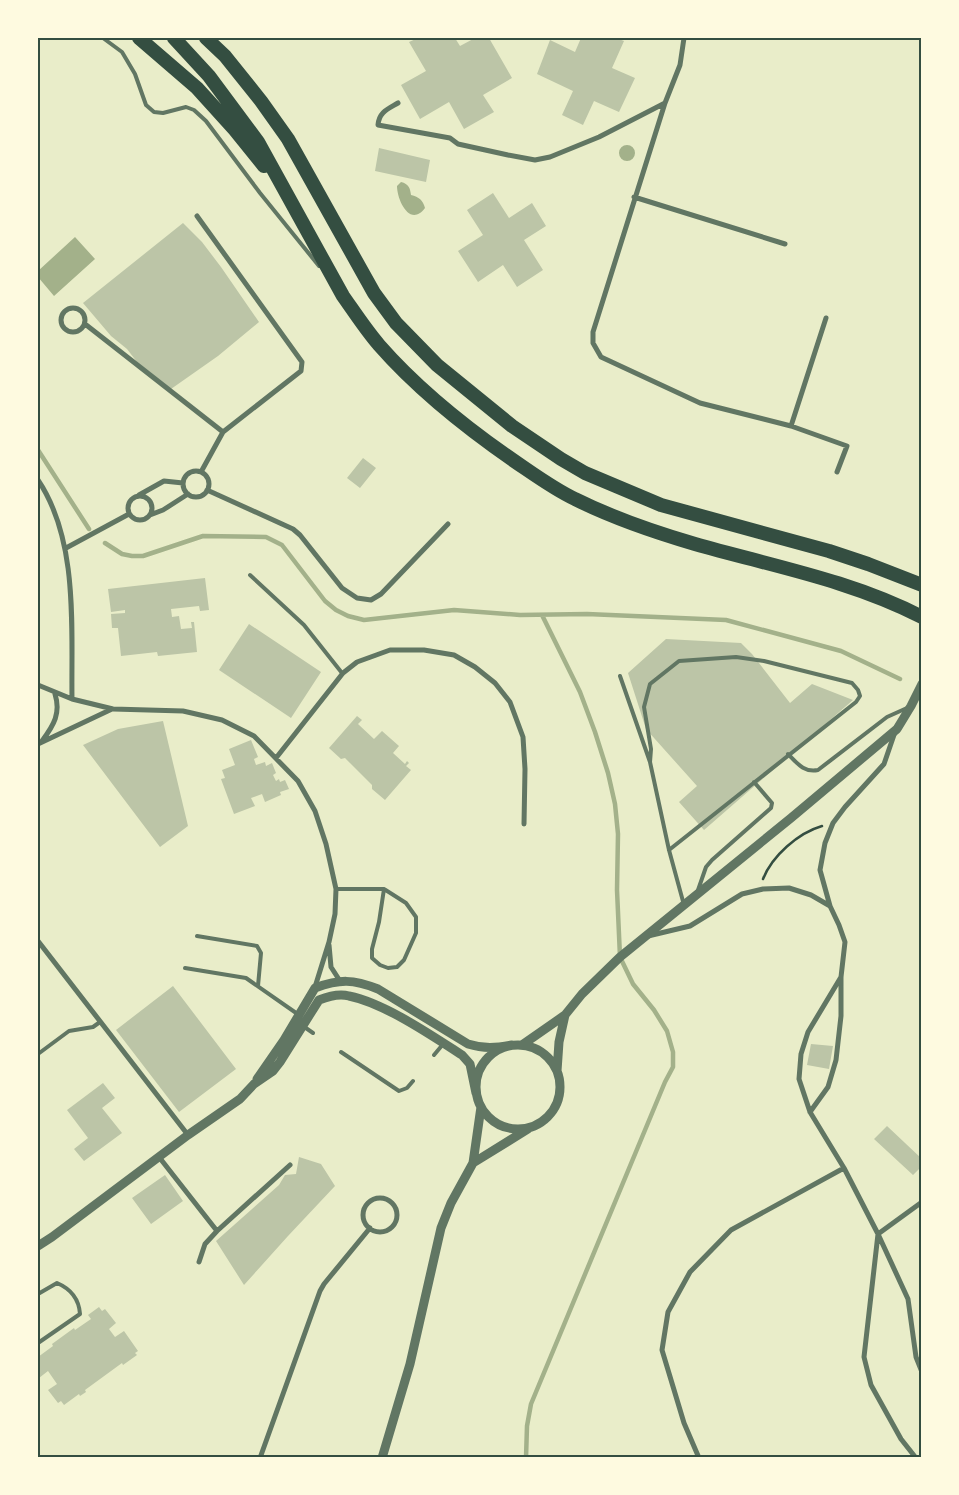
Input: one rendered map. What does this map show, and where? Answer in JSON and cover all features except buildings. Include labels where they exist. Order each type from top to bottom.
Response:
[{"type":"highway","points":[[139,38],[197,88],[235,130],[290,199]]},
{"type":"highway","points":[[174,38],[209,76],[258,142],[343,296],[379,345],[447,410],[507,457],[573,498],[622,519],[695,544],[833,581],[899,605],[922,617]]},
{"type":"highway","points":[[206,38],[225,56],[288,139],[374,293],[396,323],[438,365],[512,426],[560,459],[585,473],[661,505],[829,552],[868,564],[922,585]]},
{"type":"street","points":[[684,38],[680,65],[665,103],[634,197],[592,332],[593,343],[601,357],[700,403],[791,426],[847,446],[837,472]]},
{"type":"street","points":[[398,103],[383,112],[378,125],[450,138],[458,144],[535,160],[550,157],[599,137],[665,103]]},
{"type":"street","points":[[634,197],[785,244]]},
{"type":"street","points":[[198,216],[302,362],[301,371],[223,432],[201,472]]},
{"type":"street","points":[[69,308],[79,309],[85,317],[85,324],[79,331],[69,332],[62,325],[62,315],[69,308]]},
{"type":"street","points":[[791,426],[826,318]]},
{"type":"street","points":[[85,324],[223,432]]},
{"type":"street","points":[[193,471],[201,472],[208,479],[207,490],[200,496],[192,496],[183,487],[186,475],[193,471]]},
{"type":"street","points":[[38,480],[54,512],[66,548],[71,618],[72,699]]},
{"type":"street","points":[[129,514],[128,503],[134,497],[164,481],[183,483]]},
{"type":"street","points":[[207,490],[294,529],[342,588],[357,598],[371,600],[381,594],[448,524]]},
{"type":"street","points":[[129,514],[139,520],[147,518],[188,494]]},
{"type":"street","points":[[138,496],[146,497],[151,503],[150,515]]},
{"type":"street","points":[[66,548],[129,514]]},
{"type":"street","points":[[276,758],[342,673],[358,662],[390,650],[424,650],[454,655],[475,667],[495,683],[510,702],[523,737],[525,769],[524,824]]},
{"type":"street","points":[[810,1112],[828,1087],[836,1060],[845,942],[830,906],[820,870],[825,843],[833,823],[884,764],[897,729],[922,684]]},
{"type":"street","points":[[38,686],[55,694],[113,709],[183,711],[222,720],[254,736],[298,781],[315,811],[326,844],[336,889],[335,914],[329,942],[315,988],[284,1040],[254,1084]]},
{"type":"street","points":[[40,742],[56,720],[58,702],[55,694]]},
{"type":"street","points":[[40,742],[113,709]]},
{"type":"street","points":[[522,1045],[565,1015],[600,975],[897,729]]},
{"type":"street","points":[[648,936],[690,926],[742,894],[763,889],[789,888],[811,895],[830,906]]},
{"type":"street","points":[[38,941],[188,1135]]},
{"type":"street","points":[[329,942],[331,967],[340,980]]},
{"type":"street","points":[[841,977],[808,1032],[801,1054],[799,1079],[810,1112],[844,1168],[878,1234],[908,1299],[916,1357],[922,1372]]},
{"type":"street","points":[[315,988],[340,980],[364,983],[378,989],[468,1044],[478,1048],[522,1045],[544,1054],[556,1071],[560,1090],[556,1104],[545,1119],[472,1163]]},
{"type":"street","points":[[38,1246],[240,1099],[254,1084],[276,1066],[320,1000],[329,996],[348,995],[377,1004],[444,1043],[462,1055],[470,1064],[476,1093],[481,1106],[489,1117],[503,1126],[516,1129],[532,1126]]},
{"type":"street","points":[[556,1071],[565,1015]]},
{"type":"street","points":[[476,1093],[477,1078],[483,1063],[498,1050],[512,1045]]},
{"type":"street","points":[[382,1458],[410,1364],[441,1228],[451,1203],[472,1163],[481,1106]]},
{"type":"street","points":[[159,1157],[217,1231]]},
{"type":"street","points":[[199,1262],[205,1244],[217,1231],[290,1165]]},
{"type":"street","points":[[699,1458],[684,1424],[662,1350],[668,1312],[690,1272],[731,1230],[844,1168]]},
{"type":"street","points":[[382,1197],[393,1202],[398,1214],[397,1220],[392,1227],[386,1231],[379,1232],[370,1228],[363,1216],[368,1202],[382,1197]]},
{"type":"street","points":[[916,1458],[901,1439],[871,1385],[864,1357],[878,1234],[922,1202]]},
{"type":"street","points":[[260,1458],[320,1291],[370,1228]]},
{"type":"lane","points":[[103,38],[122,52],[135,74],[146,105],[154,112],[163,113],[186,107],[194,110],[206,121],[260,193],[343,296]]},
{"type":"lane","points":[[250,575],[304,625],[342,673]]},
{"type":"lane","points":[[650,762],[651,749],[644,707],[650,684],[679,661],[736,657],[764,661],[852,683],[860,696],[856,702],[669,850]]},
{"type":"lane","points":[[620,676],[650,762],[669,850],[684,905]]},
{"type":"lane","points":[[788,754],[807,770],[818,770],[887,717],[911,706]]},
{"type":"lane","points":[[697,893],[706,867],[712,860],[771,808],[772,803],[754,782]]},
{"type":"lane","points":[[336,889],[384,889],[406,903],[416,917],[416,933],[404,960],[397,967],[388,968],[380,965],[372,958],[372,949],[379,922],[384,889]]},
{"type":"lane","points":[[198,936],[257,946],[261,953],[258,986]]},
{"type":"lane","points":[[185,968],[246,978],[299,1015]]},
{"type":"lane","points":[[38,1054],[69,1031],[92,1027],[100,1022]]},
{"type":"lane","points":[[303,1026],[313,1033]]},
{"type":"lane","points":[[434,1055],[444,1043]]},
{"type":"lane","points":[[341,1052],[399,1091],[407,1088],[414,1082]]},
{"type":"lane","points":[[38,1294],[57,1283],[65,1287],[79,1303],[80,1314],[38,1343]]},
{"type":"path","points":[[763,889],[763,880],[767,869],[784,847],[815,828],[833,823]]},
{"type":"shaded area","points":[[627,145],[635,153],[627,161],[619,153]]},
{"type":"shaded area","points":[[401,182],[409,187],[411,195],[422,201],[425,208],[419,213],[414,215],[405,210],[399,198],[397,186]]},
{"type":"shaded area","points":[[75,237],[95,259],[54,296],[38,277],[38,271]]},
{"type":"waterway","points":[[38,450],[89,529]]},
{"type":"waterway","points":[[105,543],[122,554],[143,556],[203,536],[266,537],[282,545],[325,601],[336,610],[348,616],[364,620],[454,610],[520,615],[587,614],[726,620],[841,651],[900,679]]},
{"type":"waterway","points":[[526,1458],[527,1426],[531,1404],[665,1082],[673,1067],[673,1052],[667,1031],[654,1010],[633,984],[620,957],[617,890],[618,834],[615,804],[608,773],[580,692],[542,615]]}]
